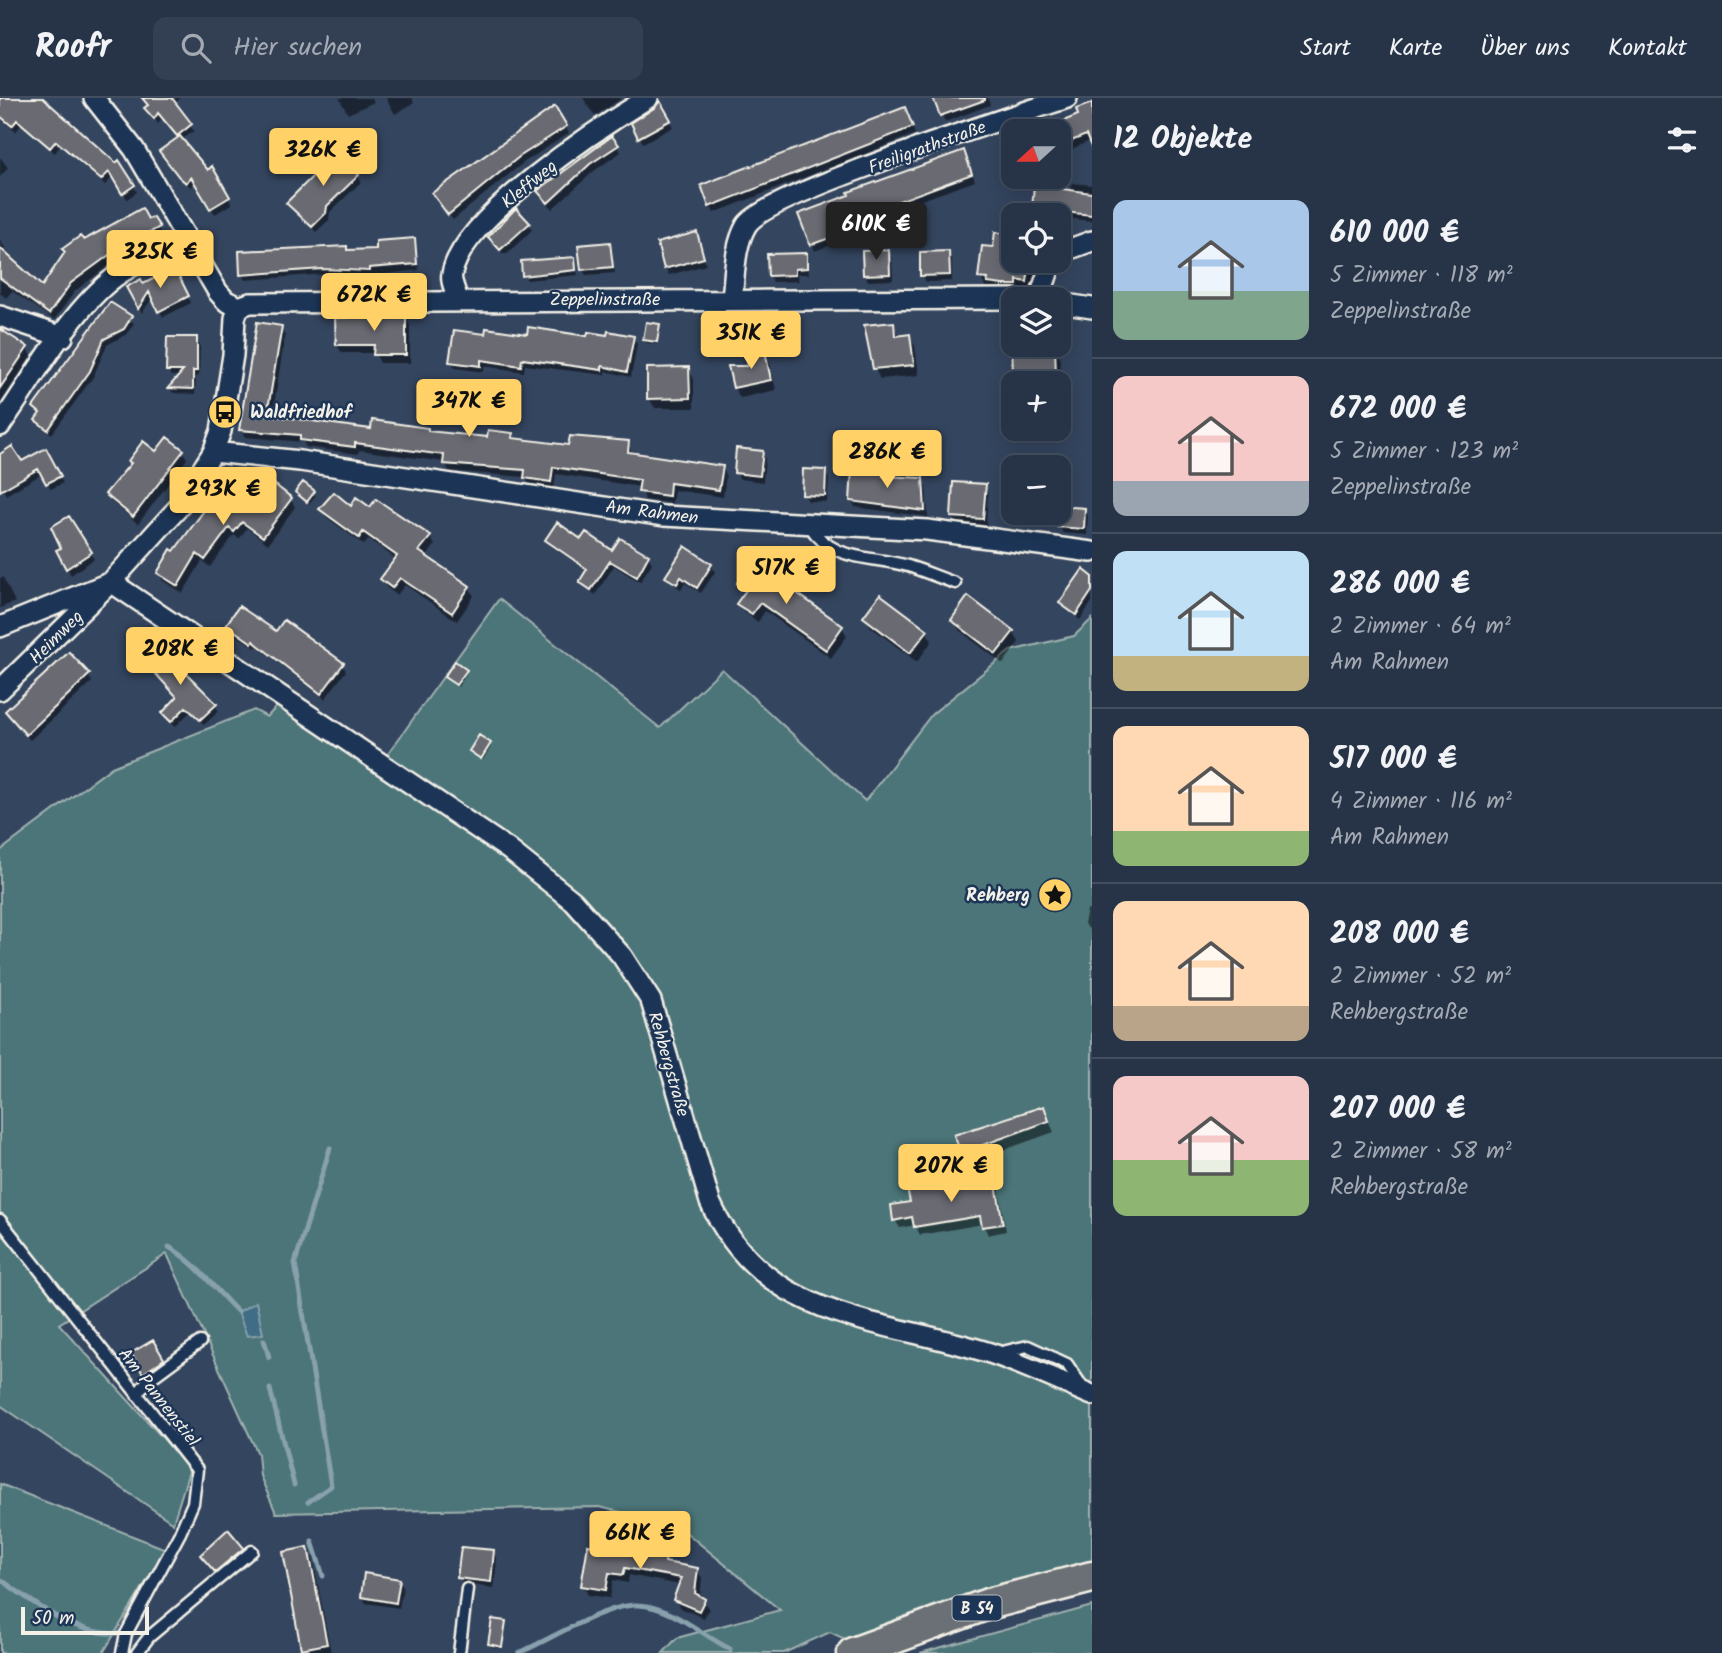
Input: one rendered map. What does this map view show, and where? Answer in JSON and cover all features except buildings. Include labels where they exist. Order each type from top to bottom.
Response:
[{"type":"main road","name":"B 54","points":[[853,1653],[988,1604],[1092,1577]]},
{"type":"street","points":[[94,98],[134,149],[218,292],[226,302],[239,307]]},
{"type":"street","name":"Kleffweg","points":[[458,300],[451,276],[461,251],[511,194],[648,98]]},
{"type":"street","name":"Freiligrathstraße","points":[[733,299],[736,257],[747,223],[782,200],[932,143],[1067,98]]},
{"type":"street","points":[[1071,249],[1092,241]]},
{"type":"street","points":[[0,426],[92,297],[116,276],[149,257],[189,246]]},
{"type":"street","name":"Zeppelinstraße","points":[[239,307],[250,303],[458,300],[1001,299]]},
{"type":"street","points":[[1071,305],[1092,308]]},
{"type":"street","name":"Heimweg","points":[[0,690],[144,549],[178,508],[213,452],[225,412],[235,318],[239,307]]},
{"type":"street","points":[[0,316],[63,337]]},
{"type":"street","name":"Am Rahmen","points":[[213,452],[300,461],[664,516],[927,530],[1092,552]]},
{"type":"street","points":[[0,627],[111,582]]},
{"type":"street","name":"Rehbergstraße","points":[[111,582],[508,849],[573,901],[622,956],[651,1001],[710,1202],[724,1233],[763,1273],[808,1303],[860,1321],[992,1354],[1089,1393]]},
{"type":"lane","points":[[809,525],[820,542],[837,552],[907,566],[955,583]]},
{"type":"lane","name":"Am Pannenstiel","points":[[0,1220],[197,1471],[188,1513],[126,1634],[122,1653]]},
{"type":"lane","points":[[137,1395],[147,1381],[200,1342]]},
{"type":"lane","points":[[137,1653],[149,1637],[252,1551]]},
{"type":"lane","points":[[460,1653],[467,1589]]},
{"type":"green space","points":[[499,599],[660,728],[722,669],[865,801],[932,714],[1010,651],[1074,636],[1092,619],[1092,1571],[849,1641],[830,1632],[784,1653],[663,1653],[677,1638],[780,1610],[677,1525],[599,1507],[276,1513],[260,1476],[258,1454],[167,1254],[59,1324],[190,1468],[173,1523],[0,1405],[0,851],[112,767],[254,710],[267,717],[281,702],[380,765]]},
{"type":"green space","points":[[0,1484],[166,1549],[103,1653],[0,1653]]},
{"type":"green space","points":[[1092,1606],[1092,1653],[920,1653]]},
{"type":"water","points":[[256,1302],[263,1334],[247,1336],[238,1312]]},
{"type":"waterway","points":[[308,1502],[331,1486],[295,1263],[330,1148]]},
{"type":"waterway","points":[[169,1247],[197,1269],[238,1312]]},
{"type":"waterway","points":[[264,1340],[269,1357]]},
{"type":"waterway","points":[[270,1389],[294,1485]]},
{"type":"waterway","points":[[312,1541],[323,1576]]},
{"type":"waterway","points":[[0,1579],[42,1608],[72,1624],[88,1630],[121,1633],[117,1653]]},
{"type":"waterway","points":[[519,1653],[595,1616],[638,1605],[662,1610],[730,1649]]},
{"type":"place","name":"Waldfriedhof","points":[[225,412]]},
{"type":"place","name":"Rehberg","points":[[1055,895]]}]
